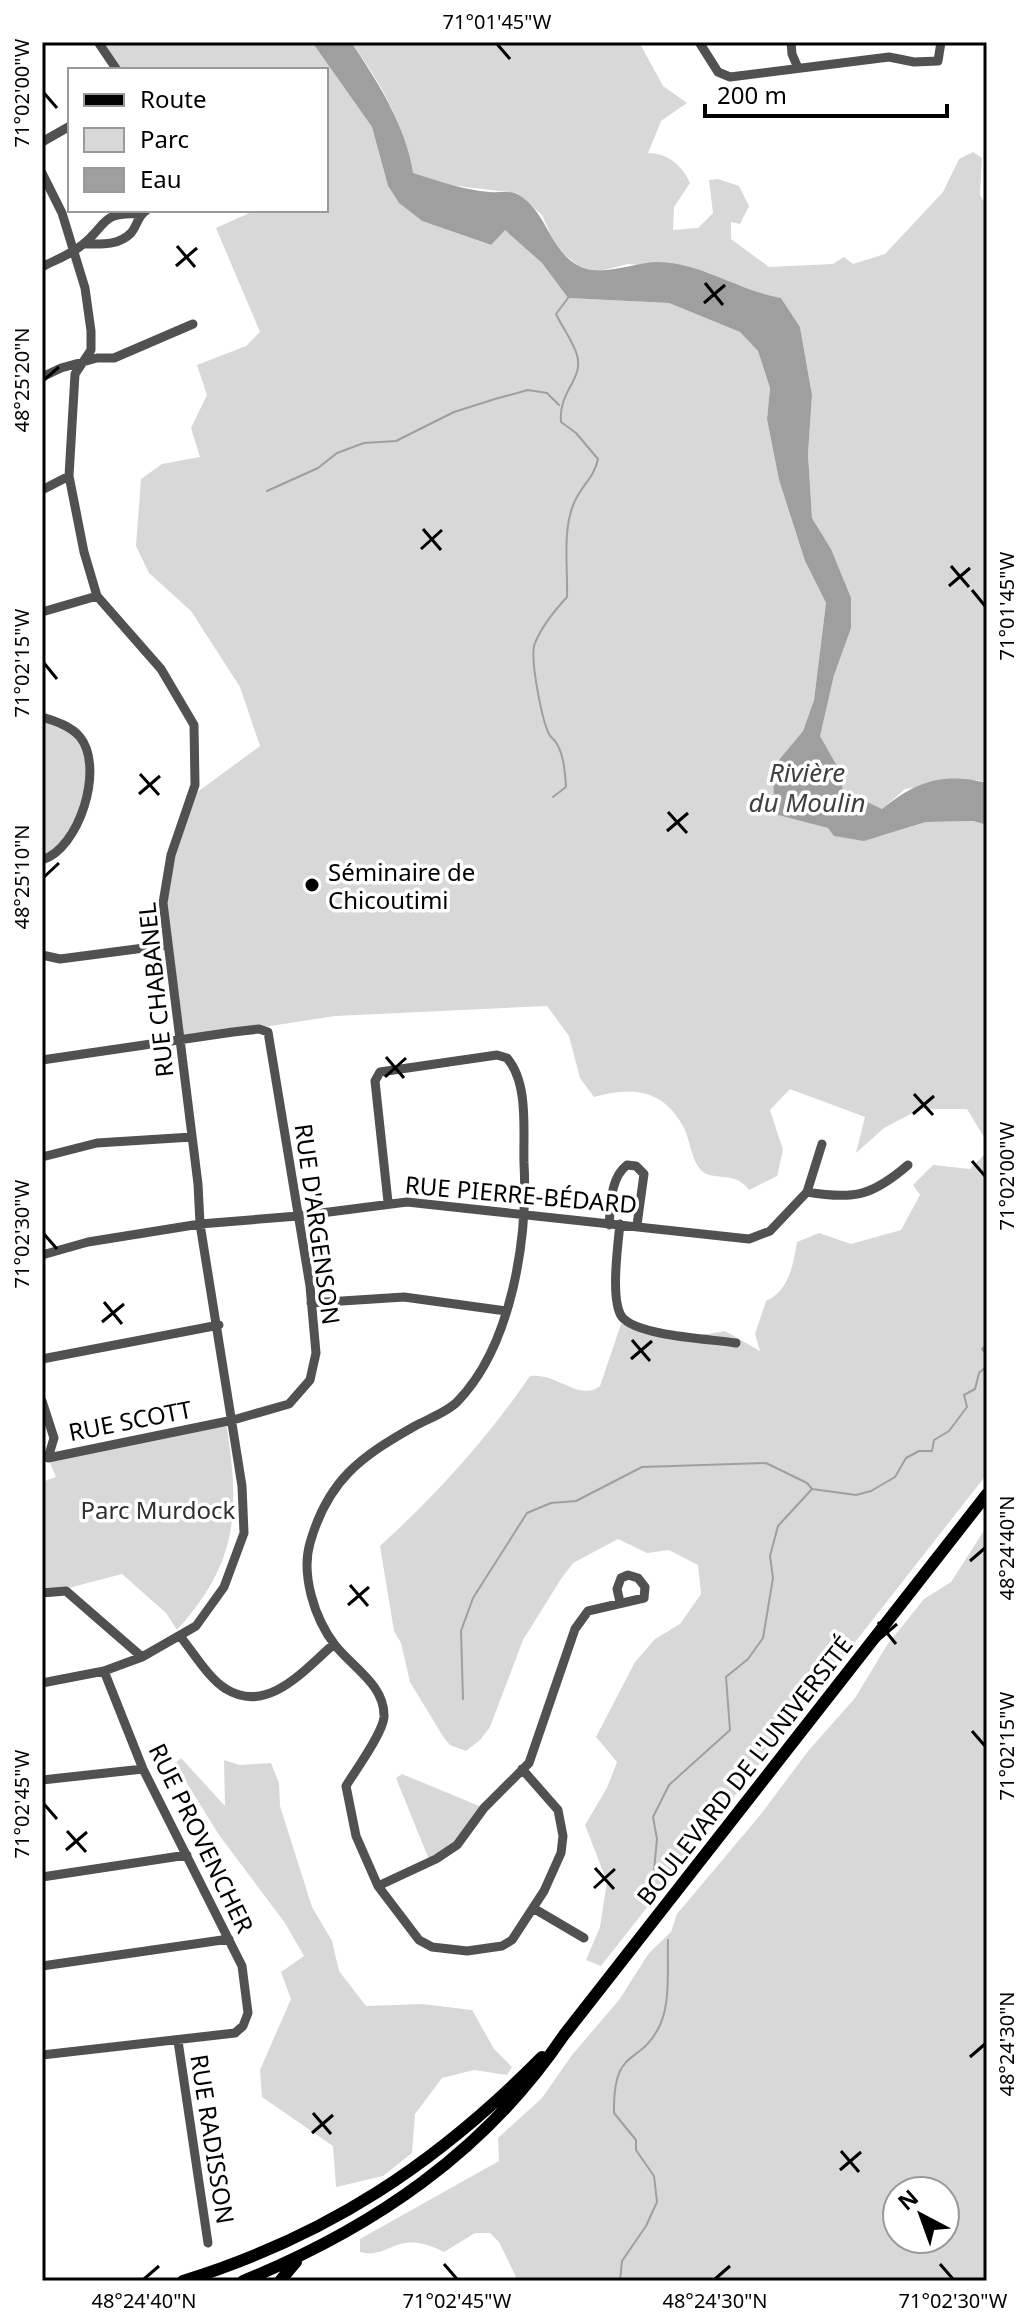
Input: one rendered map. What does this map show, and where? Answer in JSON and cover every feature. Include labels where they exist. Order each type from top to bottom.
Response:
[{"type":"main road","name":"BOULEVARD DE L'UNIVERSITÉ","points":[[243,2281],[300,2258],[375,2217],[456,2158],[538,2074],[564,2035],[987,1494]]},
{"type":"main road","name":"BOULEVARD DE L'UNIVERSITÉ","points":[[183,2281],[237,2264],[302,2237],[395,2183],[496,2103],[564,2035]]},
{"type":"main road","points":[[280,2281],[300,2258]]},
{"type":"street","points":[[98,42],[116,68]]},
{"type":"street","points":[[699,42],[718,72],[730,77],[889,57],[914,62],[938,61],[941,42]]},
{"type":"street","points":[[791,42],[798,68]]},
{"type":"street","points":[[42,142],[68,127]]},
{"type":"street","name":"RUE CHABANEL","points":[[42,173],[62,213],[71,252],[85,288],[91,331],[91,350],[75,374],[69,476],[97,596],[161,669],[194,725],[195,785],[171,855],[163,903],[200,1224],[233,1420],[244,1533],[224,1587],[196,1626],[142,1657],[104,1671],[42,1683]]},
{"type":"street","points":[[85,244],[110,245],[131,233],[143,212]]},
{"type":"street","points":[[42,267],[85,244],[99,224],[110,218],[121,213],[143,212]]},
{"type":"street","points":[[42,377],[82,363],[114,358],[193,324]]},
{"type":"street","points":[[42,490],[69,476]]},
{"type":"street","points":[[42,612],[97,596]]},
{"type":"street","points":[[42,717],[64,725],[80,738],[88,756],[90,775],[89,794],[70,835],[53,857],[42,860]]},
{"type":"street","points":[[42,955],[60,959],[167,945]]},
{"type":"street","name":"RUE D'ARGENSON","points":[[180,1040],[259,1029],[268,1032],[311,1303],[316,1353],[310,1380],[301,1395],[289,1404],[233,1420]]},
{"type":"street","points":[[42,1060],[180,1040]]},
{"type":"street","points":[[388,1202],[375,1081],[380,1072],[497,1055],[513,1065],[520,1080],[527,1213],[506,1311],[480,1374],[455,1404],[371,1451],[343,1477],[320,1510],[305,1563],[318,1614],[334,1644],[382,1696],[384,1720],[346,1786],[356,1836],[378,1886],[419,1940],[432,1947],[467,1951],[502,1946],[512,1940],[533,1908],[561,1853],[563,1836],[558,1810],[522,1769]]},
{"type":"street","points":[[42,1157],[97,1143],[192,1137]]},
{"type":"street","points":[[822,1144],[807,1192],[854,1196],[881,1189],[908,1165]]},
{"type":"street","points":[[609,1225],[614,1187],[620,1171],[627,1165],[636,1166],[644,1174],[637,1225]]},
{"type":"street","name":"RUE PIERRE-BÉDARD","points":[[42,1255],[88,1242],[200,1224],[298,1216],[388,1202],[527,1213],[749,1239],[770,1231],[807,1192]]},
{"type":"street","points":[[620,1224],[617,1301],[620,1316],[635,1327],[736,1343]]},
{"type":"street","points":[[311,1303],[404,1297],[506,1311]]},
{"type":"street","points":[[42,1359],[219,1325]]},
{"type":"street","name":"RUE SCOTT","points":[[42,1401],[54,1438],[48,1458],[233,1420]]},
{"type":"street","points":[[42,1593],[66,1591],[142,1657]]},
{"type":"street","points":[[378,1886],[436,1859],[457,1845],[484,1808],[529,1763],[575,1629],[588,1611],[620,1602]]},
{"type":"street","points":[[180,1636],[225,1689],[249,1696],[277,1693],[334,1644]]},
{"type":"street","name":"RUE PROVENCHER","points":[[104,1671],[143,1769],[242,1966],[248,2013],[243,2026],[235,2033],[178,2041]]},
{"type":"street","points":[[42,1780],[143,1769]]},
{"type":"street","points":[[42,1877],[187,1855]]},
{"type":"street","points":[[533,1908],[584,1938]]},
{"type":"street","points":[[42,1966],[229,1939]]},
{"type":"street","points":[[42,2055],[178,2041]]},
{"type":"street","name":"RUE RADISSON","points":[[178,2041],[208,2243]]},
{"type":"street","points":[[237,2264],[243,2281]]},
{"type":"green space","points":[[98,42],[312,42],[372,127],[388,186],[399,203],[422,221],[490,245],[505,229],[542,263],[568,298],[669,303],[740,332],[758,351],[770,388],[767,419],[779,480],[805,561],[826,603],[814,700],[803,731],[773,767],[774,814],[829,828],[881,836],[926,822],[973,821],[987,825],[987,1142],[967,1109],[920,1109],[884,1128],[856,1153],[865,1117],[790,1089],[770,1110],[783,1150],[777,1176],[749,1190],[737,1180],[710,1175],[700,1169],[684,1128],[667,1105],[657,1098],[634,1092],[594,1097],[580,1078],[569,1036],[547,1006],[335,1016],[180,1040],[163,903],[171,855],[192,796],[260,746],[240,687],[191,611],[149,573],[136,546],[141,479],[162,464],[200,457],[191,428],[207,395],[197,365],[246,346],[260,332],[216,228],[252,212],[328,212],[328,68],[116,68]]},
{"type":"green space","points":[[351,42],[639,42],[663,86],[687,103],[661,121],[648,153],[673,161],[690,183],[674,207],[673,230],[698,228],[713,213],[709,180],[718,179],[739,186],[749,206],[740,224],[731,222],[731,239],[769,267],[833,264],[844,257],[853,264],[885,254],[943,192],[959,159],[973,152],[982,158],[980,195],[987,206],[987,783],[978,780],[905,789],[882,809],[843,790],[837,766],[819,736],[834,675],[831,549],[812,518],[808,454],[812,395],[800,327],[781,298],[756,294],[707,272],[628,264],[596,272],[579,266],[557,249],[542,215],[517,193],[448,185],[412,173],[398,121]]},
{"type":"green space","points":[[42,717],[80,738],[90,775],[70,835],[42,860]]},
{"type":"green space","points":[[987,1152],[987,1474],[601,1966],[586,1960],[600,1927],[607,1882],[585,1825],[607,1788],[617,1762],[596,1737],[635,1662],[655,1639],[680,1624],[701,1594],[698,1565],[669,1550],[647,1553],[618,1539],[573,1563],[523,1640],[490,1727],[466,1751],[450,1745],[444,1738],[410,1682],[401,1643],[394,1631],[380,1546],[460,1466],[530,1376],[549,1378],[584,1391],[600,1386],[621,1324],[697,1336],[725,1331],[760,1351],[755,1334],[766,1301],[785,1284],[797,1242],[819,1233],[851,1244],[901,1230],[920,1195],[913,1185],[933,1165],[970,1169]]},
{"type":"green space","name":"Parc Murdock","points":[[226,1422],[233,1482],[230,1534],[213,1581],[177,1630],[166,1613],[122,1574],[42,1595],[42,1482],[56,1477],[48,1458]]},
{"type":"green space","points":[[987,1526],[987,2281],[518,2281],[499,2242],[490,2233],[475,2233],[444,2252],[428,2245],[404,2243],[379,2252],[360,2252],[360,2239],[499,2161],[498,2138],[542,2098],[572,2055],[619,2000],[649,1953],[671,1932],[677,1914],[761,1814],[809,1750],[855,1698],[887,1645],[924,1599],[951,1582]]},
{"type":"green space","points":[[181,1758],[225,1806],[224,1760],[240,1765],[271,1763],[279,1783],[280,1806],[312,1907],[332,1941],[339,1971],[366,2006],[422,2004],[472,2010],[494,2049],[512,2067],[507,2075],[474,2070],[442,2078],[415,2114],[412,2153],[383,2176],[336,2187],[333,2146],[262,2097],[260,2070],[291,1999],[281,1972],[304,1956],[285,1923],[219,1835],[175,1764]]},
{"type":"green space","points":[[402,1774],[484,1808],[457,1845],[430,1862],[396,1778]]},
{"type":"water","name":"Rivière du Moulin","points":[[312,42],[351,42],[397,121],[413,173],[470,189],[516,193],[537,212],[562,252],[581,267],[599,270],[659,262],[675,264],[781,298],[800,327],[812,395],[808,454],[812,518],[831,549],[851,598],[851,628],[834,675],[820,736],[837,766],[843,790],[882,809],[906,792],[930,782],[956,779],[987,783],[987,825],[973,821],[926,822],[864,841],[834,836],[828,828],[774,814],[773,767],[803,731],[814,700],[826,603],[805,561],[779,480],[767,419],[770,388],[758,351],[740,332],[669,303],[568,298],[542,263],[505,230],[491,245],[422,221],[399,203],[388,186],[372,127]]},
{"type":"waterway","points":[[553,797],[566,787],[565,770],[543,716],[534,650],[545,624],[567,597],[570,514],[598,459],[576,433],[561,422],[563,402],[578,364],[573,345],[556,314],[568,298]]},
{"type":"waterway","points":[[267,491],[318,468],[337,453],[364,443],[396,441],[454,412],[495,399],[528,390],[547,393],[559,405]]},
{"type":"waterway","points":[[987,1344],[982,1349],[987,1355]]},
{"type":"waterway","points":[[651,1901],[657,1839],[653,1817],[669,1785],[730,1730],[726,1677],[748,1659],[763,1638],[773,1578],[770,1556],[778,1526],[812,1489],[856,1495],[871,1491],[895,1477],[906,1458],[919,1451],[932,1451],[934,1440],[949,1431],[967,1407],[964,1395],[975,1389],[979,1373],[987,1366]]},
{"type":"waterway","points":[[463,1699],[461,1631],[473,1598],[527,1513],[551,1503],[576,1501],[642,1467],[766,1463],[807,1483],[812,1489]]},
{"type":"waterway","points":[[620,2281],[622,2261],[646,2226],[657,2202],[654,2176],[636,2150],[636,2140],[614,2113],[615,2091],[623,2066],[644,2047],[660,2025],[667,1994],[668,1940]]},
{"type":"place","name":"Séminaire de Chicoutimi","points":[[312,885]]}]
